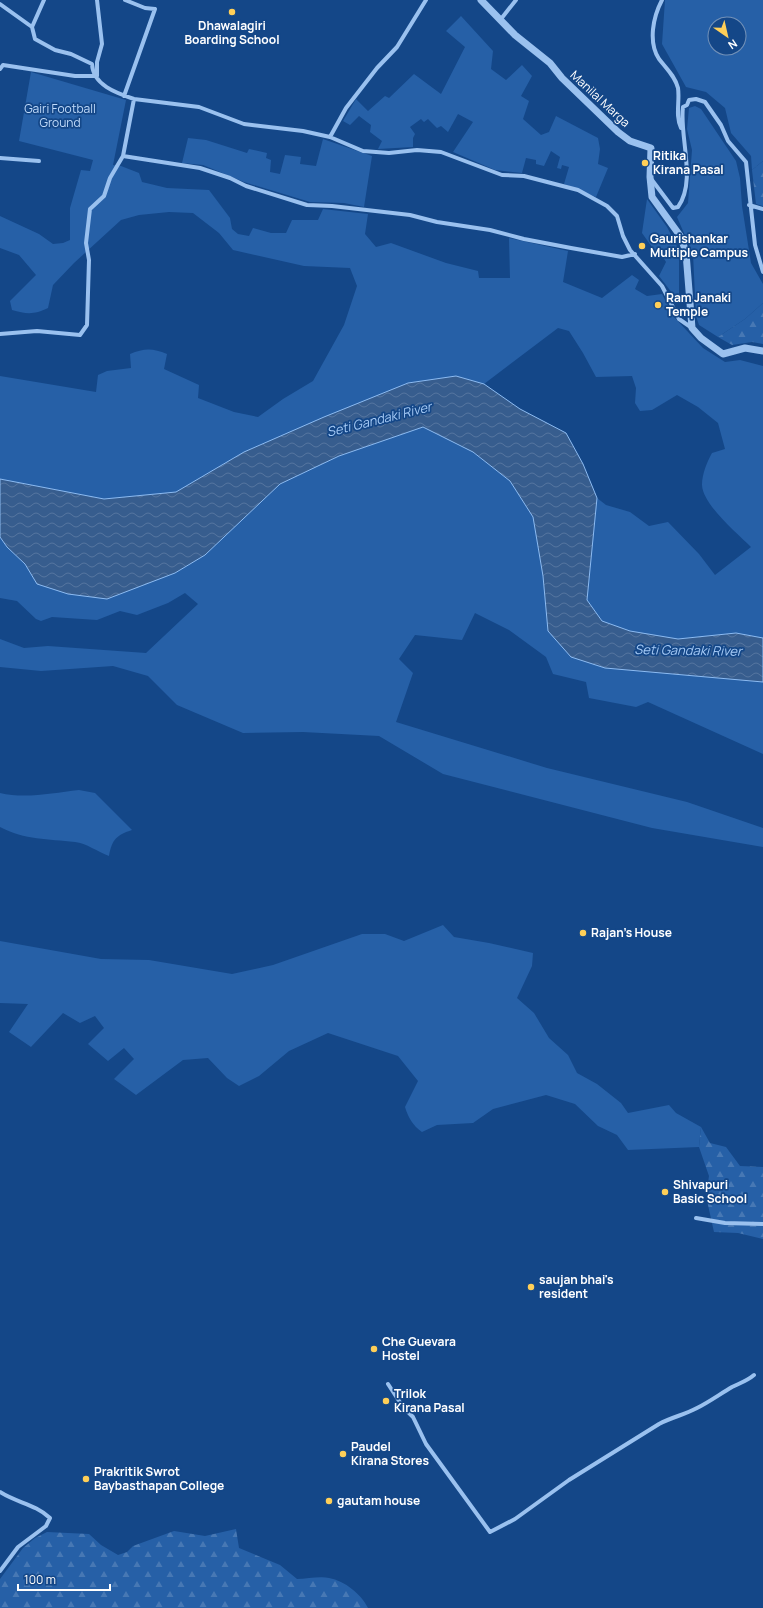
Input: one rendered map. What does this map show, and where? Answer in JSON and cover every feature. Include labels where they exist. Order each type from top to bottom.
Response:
[{"type":"street","points":[[44,0],[32,27],[35,39],[55,50],[88,60],[92,64],[92,70],[97,76]]},
{"type":"street","points":[[97,0],[102,44],[97,62],[97,76],[98,81],[103,85],[124,96],[134,99],[199,107],[244,124],[302,131],[330,138],[363,151],[374,153],[417,150],[441,152],[502,175],[524,176],[578,190],[608,206],[617,216],[623,236],[630,250],[662,286],[680,319],[692,328],[701,338],[723,354],[744,348],[763,351]]},
{"type":"street","points":[[124,96],[155,9],[145,8],[125,0]]},
{"type":"street","points":[[330,138],[346,108],[377,68],[397,47],[426,0]]},
{"type":"street","name":"Manilal Marga","points":[[481,0],[515,35],[550,64],[618,132],[630,140],[651,148],[650,177],[652,197],[681,237],[686,253],[692,328]]},
{"type":"street","points":[[501,19],[516,0]]},
{"type":"street","points":[[662,0],[655,12],[653,47],[673,76],[678,87],[677,115],[684,134]]},
{"type":"street","points":[[0,4],[32,27]]},
{"type":"street","points":[[0,69],[3,65],[75,76],[97,76]]},
{"type":"street","points":[[0,334],[37,331],[80,335],[87,326],[89,260],[86,243],[90,209],[104,196],[110,178],[123,156],[134,99]]},
{"type":"street","points":[[650,177],[673,208],[678,207],[682,202],[686,190],[684,134],[681,119],[683,107],[687,105],[689,100],[696,99],[705,102],[721,125],[728,141],[746,162],[755,245],[763,272]]},
{"type":"street","points":[[123,156],[200,168],[230,178],[246,186],[307,205],[332,206],[410,215],[437,222],[490,230],[524,239],[622,257],[635,254]]},
{"type":"street","points":[[0,158],[39,161]]},
{"type":"street","points":[[750,205],[763,209]]},
{"type":"street","points":[[696,1218],[725,1223],[763,1224]]},
{"type":"street","points":[[388,1384],[403,1407],[414,1417],[426,1444],[490,1532],[515,1519],[569,1480],[674,1416],[684,1414],[697,1408],[734,1386],[747,1381],[754,1375]]},
{"type":"street","points":[[0,1492],[17,1502],[37,1507],[50,1518],[46,1526],[18,1547],[0,1571]]},
{"type":"green space","points":[[665,0],[763,0],[763,161],[752,170],[751,156],[731,133],[725,108],[706,92],[686,87],[662,44]]},
{"type":"green space","points":[[461,16],[493,51],[491,69],[506,80],[522,65],[532,76],[521,96],[529,101],[523,119],[541,135],[549,132],[556,116],[598,138],[600,149],[598,164],[608,168],[596,197],[564,184],[569,167],[562,165],[561,169],[557,168],[560,157],[551,151],[544,166],[536,164],[536,160],[526,158],[522,173],[495,170],[453,152],[473,122],[458,114],[448,132],[441,126],[437,128],[428,119],[424,122],[421,119],[410,127],[415,134],[413,138],[413,147],[378,149],[382,141],[370,132],[371,125],[359,116],[350,125],[343,121],[356,99],[368,111],[385,96],[389,98],[414,74],[441,94],[465,47],[446,31]]},
{"type":"green space","name":"Gairi Football Ground","points":[[31,72],[126,100],[113,165],[121,166],[139,173],[142,182],[167,188],[209,190],[230,218],[232,229],[238,234],[249,236],[253,228],[271,233],[286,233],[292,220],[318,220],[323,209],[368,214],[365,234],[376,247],[391,243],[446,263],[478,271],[479,278],[510,278],[509,238],[568,251],[563,282],[602,298],[632,275],[639,280],[635,289],[647,296],[662,294],[674,317],[703,348],[725,362],[740,360],[763,366],[763,638],[736,633],[678,639],[630,631],[602,621],[587,600],[597,498],[606,505],[630,512],[649,526],[668,522],[699,554],[715,575],[751,547],[714,510],[704,493],[702,485],[703,477],[710,457],[712,453],[725,449],[718,423],[698,407],[677,395],[652,410],[640,411],[635,403],[636,388],[632,376],[596,377],[569,331],[558,328],[484,384],[456,376],[408,383],[244,452],[176,492],[104,499],[0,479],[0,376],[96,392],[98,375],[107,371],[131,368],[130,354],[144,350],[153,350],[167,354],[164,369],[199,385],[198,398],[234,412],[258,417],[283,399],[313,381],[344,325],[357,286],[350,268],[304,266],[233,250],[219,233],[193,213],[169,212],[139,215],[121,220],[74,263],[53,285],[48,308],[30,313],[12,310],[10,301],[36,275],[19,255],[0,248],[0,216],[39,234],[53,244],[63,243],[70,240],[70,208],[81,170],[90,171],[93,160],[19,141]]},
{"type":"green space","points":[[695,106],[701,109],[736,161],[740,178],[742,206],[751,263],[763,284],[763,303],[745,319],[718,337],[699,325],[696,316],[693,254],[677,217],[688,203],[692,150],[687,129],[689,108]]},
{"type":"green space","points":[[188,138],[206,140],[247,153],[249,149],[267,153],[266,158],[271,160],[270,172],[280,174],[285,155],[301,157],[300,164],[316,166],[323,139],[372,156],[364,207],[344,203],[310,202],[244,182],[203,165],[182,163]]},
{"type":"green space","points":[[763,161],[763,206],[756,204],[752,170]]},
{"type":"green space","points":[[647,199],[667,227],[679,250],[679,302],[659,276],[666,262],[660,252],[654,250],[642,233]]},
{"type":"green space","points":[[763,303],[763,344],[752,342],[732,345],[718,337],[745,319]]},
{"type":"green space","points":[[423,427],[473,452],[510,481],[533,517],[543,576],[548,631],[705,676],[763,682],[763,754],[648,702],[636,707],[589,698],[586,682],[553,674],[546,657],[509,630],[475,613],[462,640],[415,635],[399,659],[413,673],[396,722],[547,768],[687,802],[763,828],[763,847],[652,828],[443,774],[379,736],[303,732],[243,733],[177,705],[148,676],[113,666],[41,671],[0,667],[0,639],[24,648],[48,646],[146,653],[198,604],[185,593],[168,603],[137,615],[120,611],[97,620],[52,617],[41,621],[36,619],[17,601],[0,598],[0,537],[7,547],[25,564],[38,584],[175,573],[205,555],[280,484],[339,456]]},
{"type":"green space","points":[[79,790],[95,793],[132,830],[116,838],[109,856],[79,843],[28,837],[0,827],[0,793],[10,795],[29,795]]},
{"type":"green space","points":[[443,925],[454,937],[533,953],[532,966],[517,998],[534,1013],[549,1038],[568,1055],[577,1073],[597,1084],[621,1103],[628,1113],[669,1105],[676,1113],[701,1127],[699,1147],[628,1150],[617,1135],[598,1126],[575,1104],[546,1095],[493,1109],[473,1123],[437,1125],[422,1132],[411,1121],[405,1107],[418,1081],[398,1056],[328,1033],[289,1051],[259,1076],[239,1086],[227,1078],[208,1058],[183,1060],[136,1095],[114,1079],[134,1059],[124,1048],[108,1061],[88,1044],[104,1028],[95,1016],[80,1023],[63,1013],[31,1047],[9,1032],[28,1004],[0,1003],[0,941],[101,959],[149,960],[232,974],[273,965],[362,934],[385,934],[404,941]]},
{"type":"green space","points":[[701,1127],[710,1143],[726,1147],[740,1166],[763,1167],[763,1239],[738,1233],[714,1232],[706,1196],[709,1176],[699,1147]]},
{"type":"green space","points":[[236,1529],[239,1548],[280,1565],[297,1579],[325,1577],[341,1582],[357,1593],[368,1608],[0,1608],[0,1579],[23,1548],[35,1538],[47,1532],[89,1534],[101,1545],[118,1555],[127,1552],[133,1546],[174,1531],[205,1536]]},
{"type":"water","name":"Seti Gandaki River","points":[[456,376],[484,384],[520,409],[566,433],[583,464],[597,498],[587,600],[602,621],[630,631],[678,639],[736,633],[763,638],[763,682],[605,668],[571,657],[548,631],[543,576],[533,517],[510,481],[473,452],[423,427],[339,456],[280,484],[205,555],[175,573],[107,599],[68,594],[37,584],[25,564],[7,547],[0,537],[0,479],[104,499],[176,492],[244,452],[324,417],[408,383]]},
{"type":"place","name":"Dhawalagiri Boarding School","points":[[232,12]]},
{"type":"place","name":"Ritika Kirana Pasal","points":[[645,163]]},
{"type":"place","name":"Gaurishankar Multiple Campus","points":[[642,246]]},
{"type":"place","name":"Ram Janaki Temple","points":[[658,305]]},
{"type":"place","name":"Rajan's House","points":[[583,933]]},
{"type":"place","name":"Shivapuri Basic School","points":[[665,1192]]},
{"type":"place","name":"saujan bhai's resident","points":[[531,1287]]},
{"type":"place","name":"Che Guevara Hostel","points":[[374,1349]]},
{"type":"place","name":"Trilok Kirana Pasal","points":[[386,1401]]},
{"type":"place","name":"Paudel Kirana Stores","points":[[343,1454]]},
{"type":"place","name":"Prakritik Swrot Baybasthapan College","points":[[86,1479]]},
{"type":"place","name":"gautam house","points":[[329,1501]]}]
